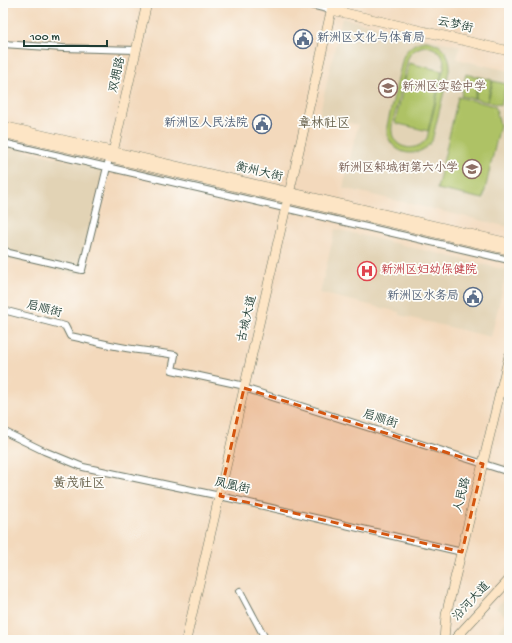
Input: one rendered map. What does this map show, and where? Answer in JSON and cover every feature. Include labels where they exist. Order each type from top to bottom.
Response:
[{"type":"street","name":"双拥路","points":[[3,249],[10,253],[82,270],[147,3]]},
{"type":"street","name":"云梦街","points":[[302,3],[332,6],[509,51]]},
{"type":"street","name":"古城大道","points":[[186,640],[332,6]]},
{"type":"street","points":[[3,44],[63,48],[136,50]]},
{"type":"street","name":"衡州大街","points":[[3,126],[110,159]]},
{"type":"street","name":"衡州大街","points":[[3,133],[110,159],[509,250]]},
{"type":"street","points":[[3,143],[110,159],[288,200],[509,260]]},
{"type":"street","name":"衡州大街","points":[[288,200],[509,243]]},
{"type":"street","name":"启顺街","points":[[3,310],[65,326],[70,336],[124,348],[160,352],[175,356],[172,370],[245,387],[509,472]]},
{"type":"street","name":"人民路","points":[[444,640],[446,615],[509,356]]},
{"type":"street","name":"凤凰街","points":[[3,431],[44,451],[83,467],[220,496],[462,552]]},
{"type":"street","name":"沿河大道","points":[[454,640],[509,580]]},
{"type":"street","points":[[240,590],[266,640]]},
{"type":"highlighted area","points":[[244,388],[483,464],[462,552],[220,496]]},
{"type":"shaded area","name":"新洲区实验中学","points":[[342,18],[460,46],[457,59],[509,71],[502,109],[504,115],[509,116],[509,227],[343,188],[358,125],[319,116]]},
{"type":"shaded area","points":[[3,145],[103,169],[78,275],[3,258]]},
{"type":"shaded area","points":[[335,229],[507,270],[491,337],[399,315],[399,312],[320,293]]},
{"type":"shaded area","points":[[509,593],[509,640],[495,640],[494,639],[508,618],[496,608]]},
{"type":"green space","points":[[422,42],[431,42],[440,46],[448,57],[450,67],[432,141],[426,148],[418,152],[403,152],[391,143],[387,126],[403,57],[407,50],[412,46]],"holes":[[[426,46],[437,50],[442,56],[444,63],[427,138],[418,146],[402,146],[397,143],[394,138],[392,129],[408,58],[413,51],[420,47]]]},
{"type":"green space","points":[[409,63],[442,71],[428,131],[395,123]]},
{"type":"green space","points":[[466,74],[479,77],[474,99],[461,96]]},
{"type":"green space","points":[[480,77],[492,80],[487,102],[475,99]]},
{"type":"green space","points":[[493,81],[506,84],[501,105],[488,102]]},
{"type":"green space","points":[[458,97],[495,106],[500,125],[483,199],[437,189]]},
{"type":"place","name":"新洲区文化与体育局","points":[[303,39]]},
{"type":"place","name":"新洲区实验中学","points":[[388,88]]},
{"type":"place","name":"新洲区人民法院","points":[[262,124]]},
{"type":"place","name":"新洲区邾城街第六小学","points":[[472,169]]},
{"type":"place","name":"新洲区妇幼保健院","points":[[367,271]]},
{"type":"place","name":"新洲区水务局","points":[[473,297]]},
{"type":"district","name":"章林社区","points":[[324,124]]},
{"type":"district","name":"黄茂社区","points":[[79,484]]}]
